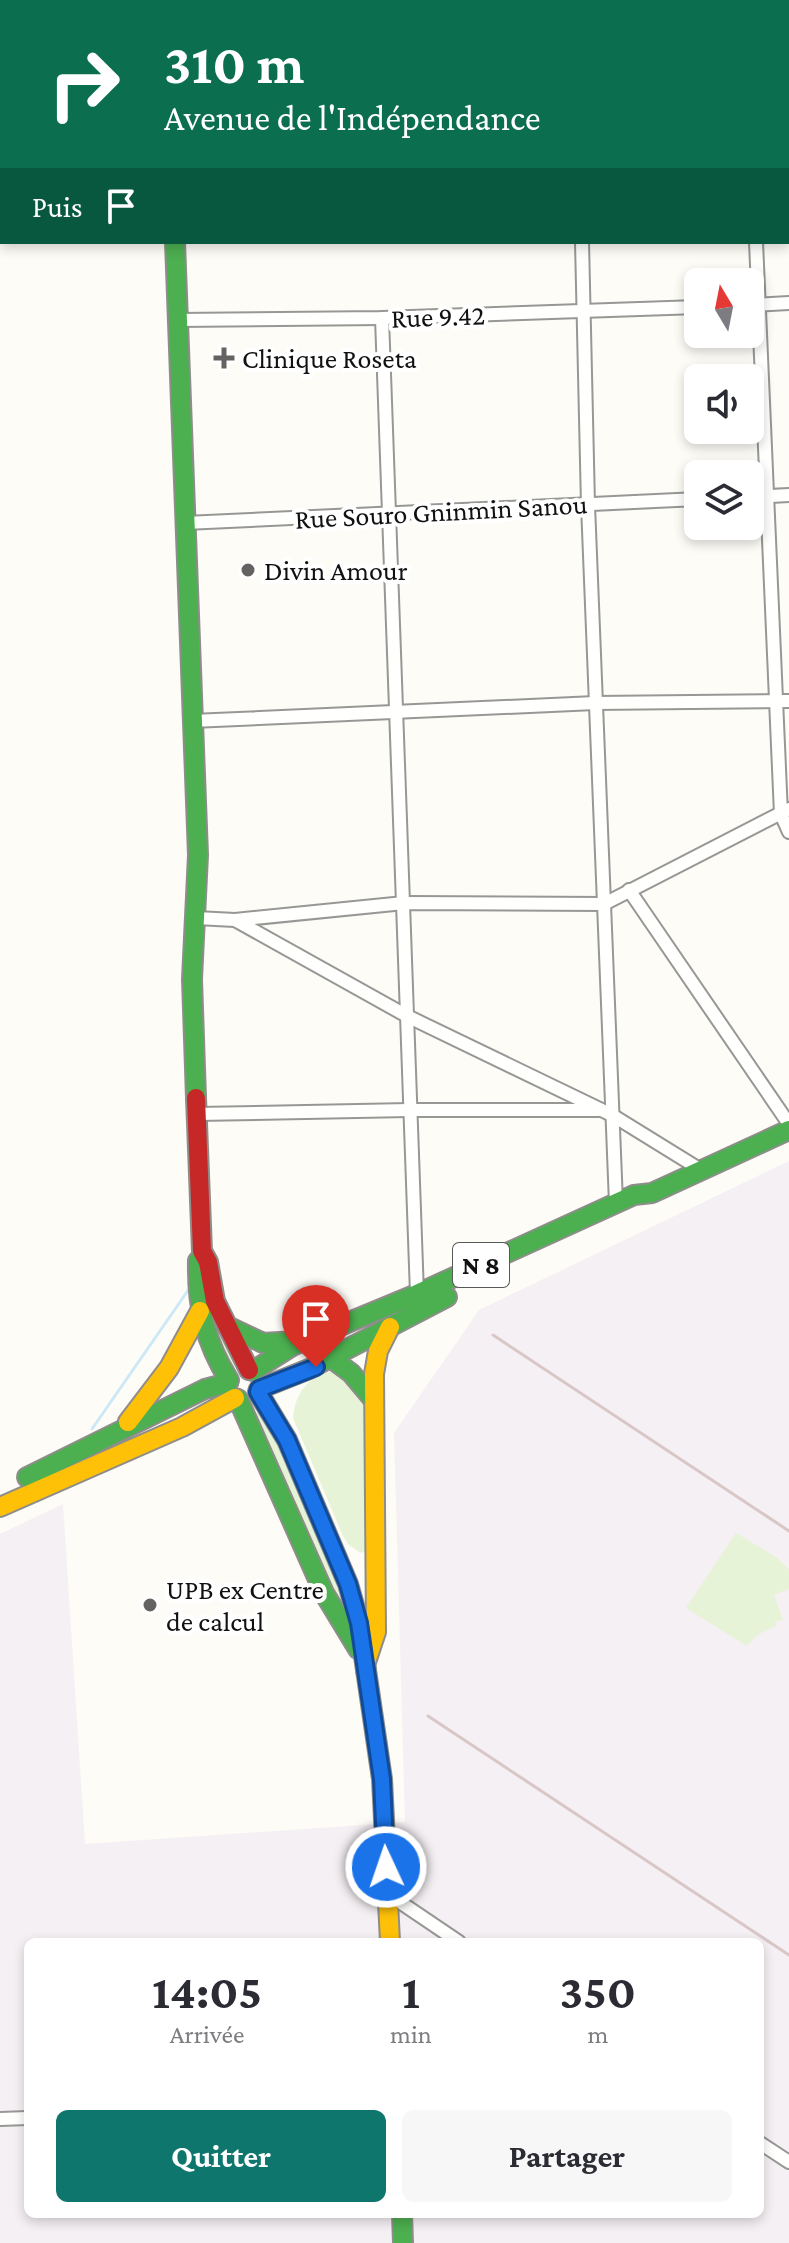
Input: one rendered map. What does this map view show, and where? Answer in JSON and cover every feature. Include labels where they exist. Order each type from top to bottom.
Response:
[{"type":"main road","points":[[175,244],[198,855],[192,979],[202,1251],[197,1263],[200,1311],[208,1346],[232,1390],[324,1593],[366,1662]]},
{"type":"main road","name":"N 8","points":[[255,1380],[273,1356],[634,1195],[652,1193],[789,1127]]},
{"type":"main road","name":"N 8","points":[[255,1380],[299,1375],[438,1301],[643,1207],[652,1193]]},
{"type":"main road","points":[[202,1251],[208,1262],[215,1301],[287,1440],[348,1584],[359,1623],[382,1779],[390,1938]]},
{"type":"main road","points":[[121,1430],[169,1368],[200,1311]]},
{"type":"main road","points":[[227,1326],[263,1343],[310,1339]]},
{"type":"main road","points":[[366,1662],[376,1632],[372,1398],[375,1365],[381,1343],[390,1327]]},
{"type":"main road","points":[[332,1359],[351,1373],[372,1398]]},
{"type":"main road","points":[[0,1507],[182,1427],[232,1390],[237,1370],[255,1380]]},
{"type":"main road","points":[[0,1490],[205,1389],[232,1390],[249,1399],[255,1380]]},
{"type":"main road","points":[[402,2218],[403,2243]]},
{"type":"street","points":[[582,244],[588,505],[604,904],[607,1112],[616,1203]]},
{"type":"street","points":[[755,268],[756,244]]},
{"type":"street","points":[[764,304],[789,303]]},
{"type":"street","name":"Rue 9.42","points":[[177,320],[382,318],[684,308]]},
{"type":"street","points":[[382,318],[417,1294]]},
{"type":"street","points":[[757,348],[782,701],[785,812],[789,832]]},
{"type":"street","points":[[764,496],[789,495]]},
{"type":"street","name":"Rue Souro Gninmin Sanou","points":[[185,523],[684,500]]},
{"type":"street","points":[[192,721],[595,703],[782,701]]},
{"type":"street","points":[[196,918],[235,920],[404,903],[604,904],[785,812]]},
{"type":"street","points":[[629,890],[789,1127]]},
{"type":"street","points":[[235,920],[407,1016],[607,1112],[702,1170]]},
{"type":"street","points":[[197,1114],[409,1110],[607,1112]]},
{"type":"street","points":[[388,1894],[453,1938]]},
{"type":"street","points":[[0,2119],[24,2118]]},
{"type":"street","points":[[764,2146],[789,2162]]},
{"type":"shaded area","points":[[789,1161],[789,2243],[0,2243],[0,1534],[63,1504],[85,1844],[405,1822],[394,1433],[479,1310]]},
{"type":"green space","points":[[206,1289],[242,1362],[228,1369],[210,1334]]},
{"type":"green space","points":[[334,1371],[353,1384],[365,1404],[371,1542],[368,1550],[361,1553],[349,1545],[343,1536],[293,1418],[304,1387],[317,1377]]},
{"type":"green space","points":[[262,1410],[319,1524],[342,1605],[249,1418]]},
{"type":"green space","points":[[736,1533],[776,1557],[789,1569],[789,1589],[774,1595],[783,1620],[775,1621],[776,1626],[757,1635],[747,1646],[686,1608]]},
{"type":"waterway","points":[[184,963],[187,899]]},
{"type":"waterway","points":[[92,1429],[189,1289]]},
{"type":"railway","points":[[493,1335],[789,1531]]},
{"type":"railway","points":[[428,1716],[763,1938]]},
{"type":"railway","points":[[764,1938],[789,1955]]},
{"type":"traffic: fast","points":[[175,244],[198,855],[192,979],[196,1098]]},
{"type":"traffic: fast","points":[[253,1371],[294,1345],[417,1294],[634,1195],[652,1193],[789,1130]]},
{"type":"traffic: fast","points":[[198,1261],[204,1323],[214,1352],[229,1380]]},
{"type":"traffic: fast","points":[[259,1389],[309,1369],[447,1297]]},
{"type":"traffic: fast","points":[[227,1326],[263,1343],[296,1341]]},
{"type":"traffic: fast","points":[[332,1359],[351,1373],[372,1398]]},
{"type":"traffic: fast","points":[[27,1477],[205,1389],[228,1383]]},
{"type":"traffic: fast","points":[[238,1399],[324,1593],[358,1649]]},
{"type":"traffic: fast","points":[[402,2218],[403,2243]]},
{"type":"traffic: slow","points":[[128,1422],[169,1368],[200,1311]]},
{"type":"traffic: slow","points":[[366,1662],[376,1632],[374,1374],[378,1351],[390,1327]]},
{"type":"traffic: slow","points":[[0,1507],[182,1427],[235,1398]]},
{"type":"traffic: slow","points":[[366,1670],[382,1779],[390,1938]]},
{"type":"traffic: jam","points":[[196,1098],[202,1251],[208,1262],[215,1301],[249,1370]]},
{"type":"traffic: jam","points":[[258,1392],[287,1440],[348,1584],[359,1623],[366,1670]]},
{"type":"place","name":"Clinique Roseta","points":[[224,358]]},
{"type":"place","name":"Divin Amour","points":[[248,570]]},
{"type":"place","name":"UPB ex Centre de calcul","points":[[150,1605]]},
{"type":"route","points":[[316,1367],[258,1392],[287,1440],[348,1584],[359,1623],[382,1779],[386,1867]]}]
